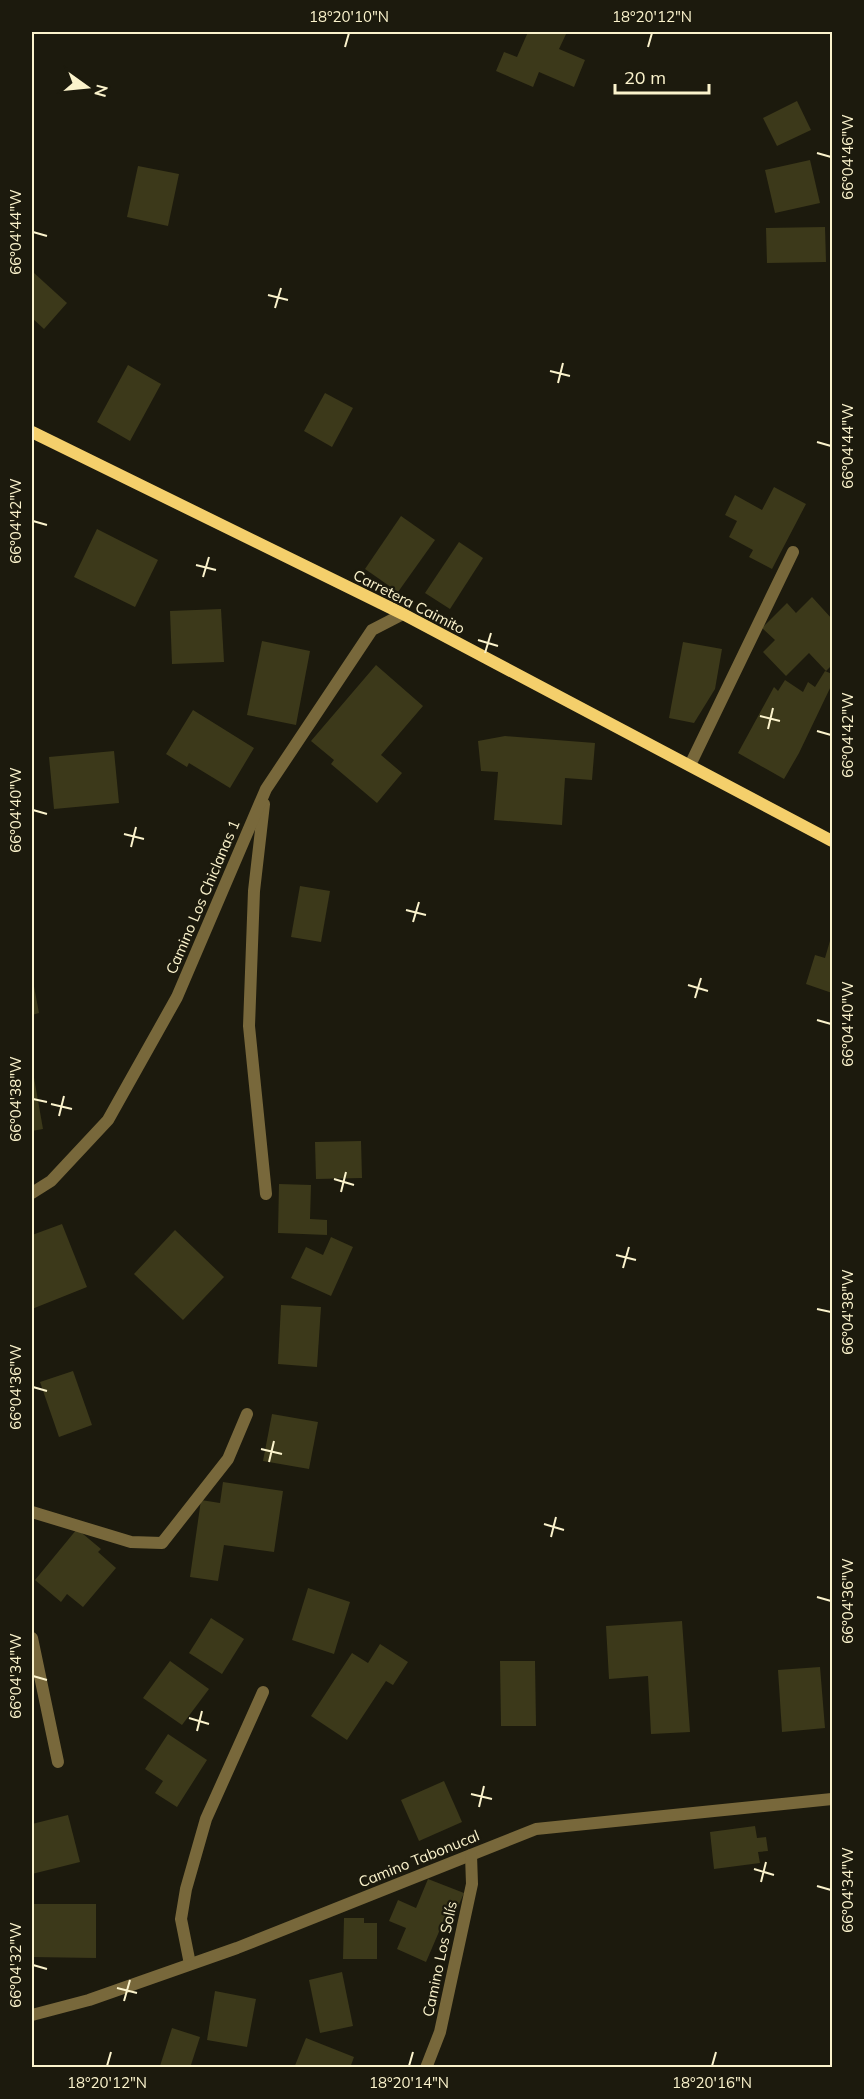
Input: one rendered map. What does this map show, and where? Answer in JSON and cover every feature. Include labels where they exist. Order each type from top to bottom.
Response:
[{"type":"street","name":"Carretera Caimito","points":[[32,432],[403,614],[832,841]]},
{"type":"street","points":[[690,765],[793,552]]},
{"type":"street","name":"Camino Los Chiclanas 1","points":[[32,1193],[51,1181],[108,1120],[177,997],[266,789],[372,630],[403,614]]},
{"type":"street","points":[[266,789],[254,891],[249,1026],[266,1194]]},
{"type":"street","points":[[32,1512],[132,1542],[162,1543],[228,1459],[247,1414]]},
{"type":"street","points":[[32,1638],[58,1762]]},
{"type":"street","points":[[190,1964],[181,1919],[186,1889],[206,1819],[263,1692]]},
{"type":"street","name":"Camino Tabonucal","points":[[32,2015],[89,2000],[237,1948],[536,1829],[832,1799]]},
{"type":"street","name":"Camino Los Solís","points":[[426,2067],[440,2032],[472,1884],[471,1855]]},
{"type":"building","points":[[528,32],[567,32],[559,49],[585,60],[574,87],[539,72],[533,87],[496,71],[504,52],[517,57]]},
{"type":"building","points":[[797,101],[811,130],[777,146],[763,118]]},
{"type":"building","points":[[810,160],[820,203],[775,213],[765,170]]},
{"type":"building","points":[[138,166],[179,174],[168,226],[127,217]]},
{"type":"building","points":[[825,227],[826,262],[767,263],[766,228]]},
{"type":"building","points":[[34,273],[67,303],[44,329],[32,318],[32,275]]},
{"type":"building","points":[[128,365],[161,384],[130,441],[97,422]]},
{"type":"building","points":[[325,393],[353,408],[332,447],[304,431]]},
{"type":"building","points":[[774,487],[806,504],[772,569],[749,557],[753,550],[729,537],[737,521],[725,515],[735,495],[762,510]]},
{"type":"building","points":[[401,516],[435,540],[398,592],[365,569]]},
{"type":"building","points":[[97,529],[158,560],[135,607],[74,577]]},
{"type":"building","points":[[459,542],[483,558],[450,609],[425,593]]},
{"type":"building","points":[[812,597],[832,619],[832,665],[826,671],[809,653],[786,676],[763,652],[775,640],[762,628],[787,603],[796,613]]},
{"type":"building","points":[[221,609],[224,662],[172,664],[170,611]]},
{"type":"building","points":[[262,641],[310,651],[296,725],[247,715]]},
{"type":"building","points":[[683,642],[722,649],[715,689],[694,723],[669,718]]},
{"type":"building","points":[[376,665],[423,706],[381,755],[402,773],[377,803],[331,764],[334,760],[311,741]]},
{"type":"building","points":[[825,671],[832,674],[832,684],[784,779],[738,753],[774,687],[778,691],[785,680],[803,692],[808,682],[815,687]]},
{"type":"building","points":[[193,710],[254,748],[230,788],[189,763],[187,767],[166,754]]},
{"type":"building","points":[[505,736],[595,743],[592,780],[565,778],[562,825],[494,820],[498,772],[481,771],[478,741]]},
{"type":"building","points":[[114,751],[119,803],[54,809],[49,757]]},
{"type":"building","points":[[300,886],[330,891],[321,942],[291,937]]},
{"type":"building","points":[[832,934],[832,993],[806,984],[815,955],[825,958]]},
{"type":"building","points":[[32,981],[39,1013],[32,1015]]},
{"type":"building","points":[[32,1073],[43,1129],[32,1131]]},
{"type":"building","points":[[361,1141],[362,1178],[316,1179],[315,1142]]},
{"type":"building","points":[[279,1184],[311,1185],[310,1219],[327,1220],[327,1235],[278,1233]]},
{"type":"building","points":[[62,1224],[87,1287],[32,1309],[32,1235]]},
{"type":"building","points":[[175,1230],[224,1277],[183,1320],[134,1274]]},
{"type":"building","points":[[331,1237],[353,1247],[331,1296],[291,1278],[306,1247],[323,1255]]},
{"type":"building","points":[[281,1305],[321,1307],[317,1367],[278,1364]]},
{"type":"building","points":[[73,1371],[92,1425],[59,1437],[40,1382]]},
{"type":"building","points":[[272,1414],[318,1422],[309,1469],[263,1461]]},
{"type":"building","points":[[223,1482],[283,1491],[274,1552],[224,1545],[218,1581],[190,1577],[201,1500],[220,1503]]},
{"type":"building","points":[[77,1529],[101,1549],[98,1552],[116,1568],[83,1607],[67,1594],[61,1602],[35,1580]]},
{"type":"building","points":[[308,1588],[350,1602],[334,1654],[292,1640]]},
{"type":"building","points":[[211,1618],[244,1639],[222,1674],[189,1653]]},
{"type":"building","points":[[682,1621],[690,1732],[651,1734],[648,1676],[609,1679],[606,1626]]},
{"type":"building","points":[[380,1644],[408,1662],[393,1685],[386,1681],[347,1740],[311,1716],[352,1653],[368,1663]]},
{"type":"building","points":[[170,1661],[209,1689],[182,1725],[143,1698]]},
{"type":"building","points":[[500,1661],[535,1661],[536,1726],[501,1726]]},
{"type":"building","points":[[820,1667],[825,1728],[782,1732],[778,1670]]},
{"type":"building","points":[[168,1734],[207,1760],[177,1807],[155,1793],[163,1781],[145,1769]]},
{"type":"building","points":[[444,1781],[462,1822],[419,1841],[401,1800]]},
{"type":"building","points":[[68,1815],[80,1862],[32,1874],[32,1824]]},
{"type":"building","points":[[755,1826],[757,1838],[766,1837],[768,1851],[758,1852],[760,1863],[714,1869],[710,1832]]},
{"type":"building","points":[[428,1879],[464,1893],[451,1923],[444,1920],[426,1962],[397,1949],[406,1928],[389,1921],[398,1900],[416,1908]]},
{"type":"building","points":[[32,1904],[96,1904],[96,1958],[32,1957]]},
{"type":"building","points":[[344,1918],[364,1918],[364,1923],[377,1923],[377,1959],[343,1959]]},
{"type":"building","points":[[342,1972],[353,2026],[320,2033],[309,1980]]},
{"type":"building","points":[[215,1991],[256,1999],[247,2047],[207,2040]]},
{"type":"building","points":[[172,2028],[200,2037],[190,2068],[160,2066]]},
{"type":"building","points":[[306,2038],[354,2057],[350,2068],[294,2068]]}]
